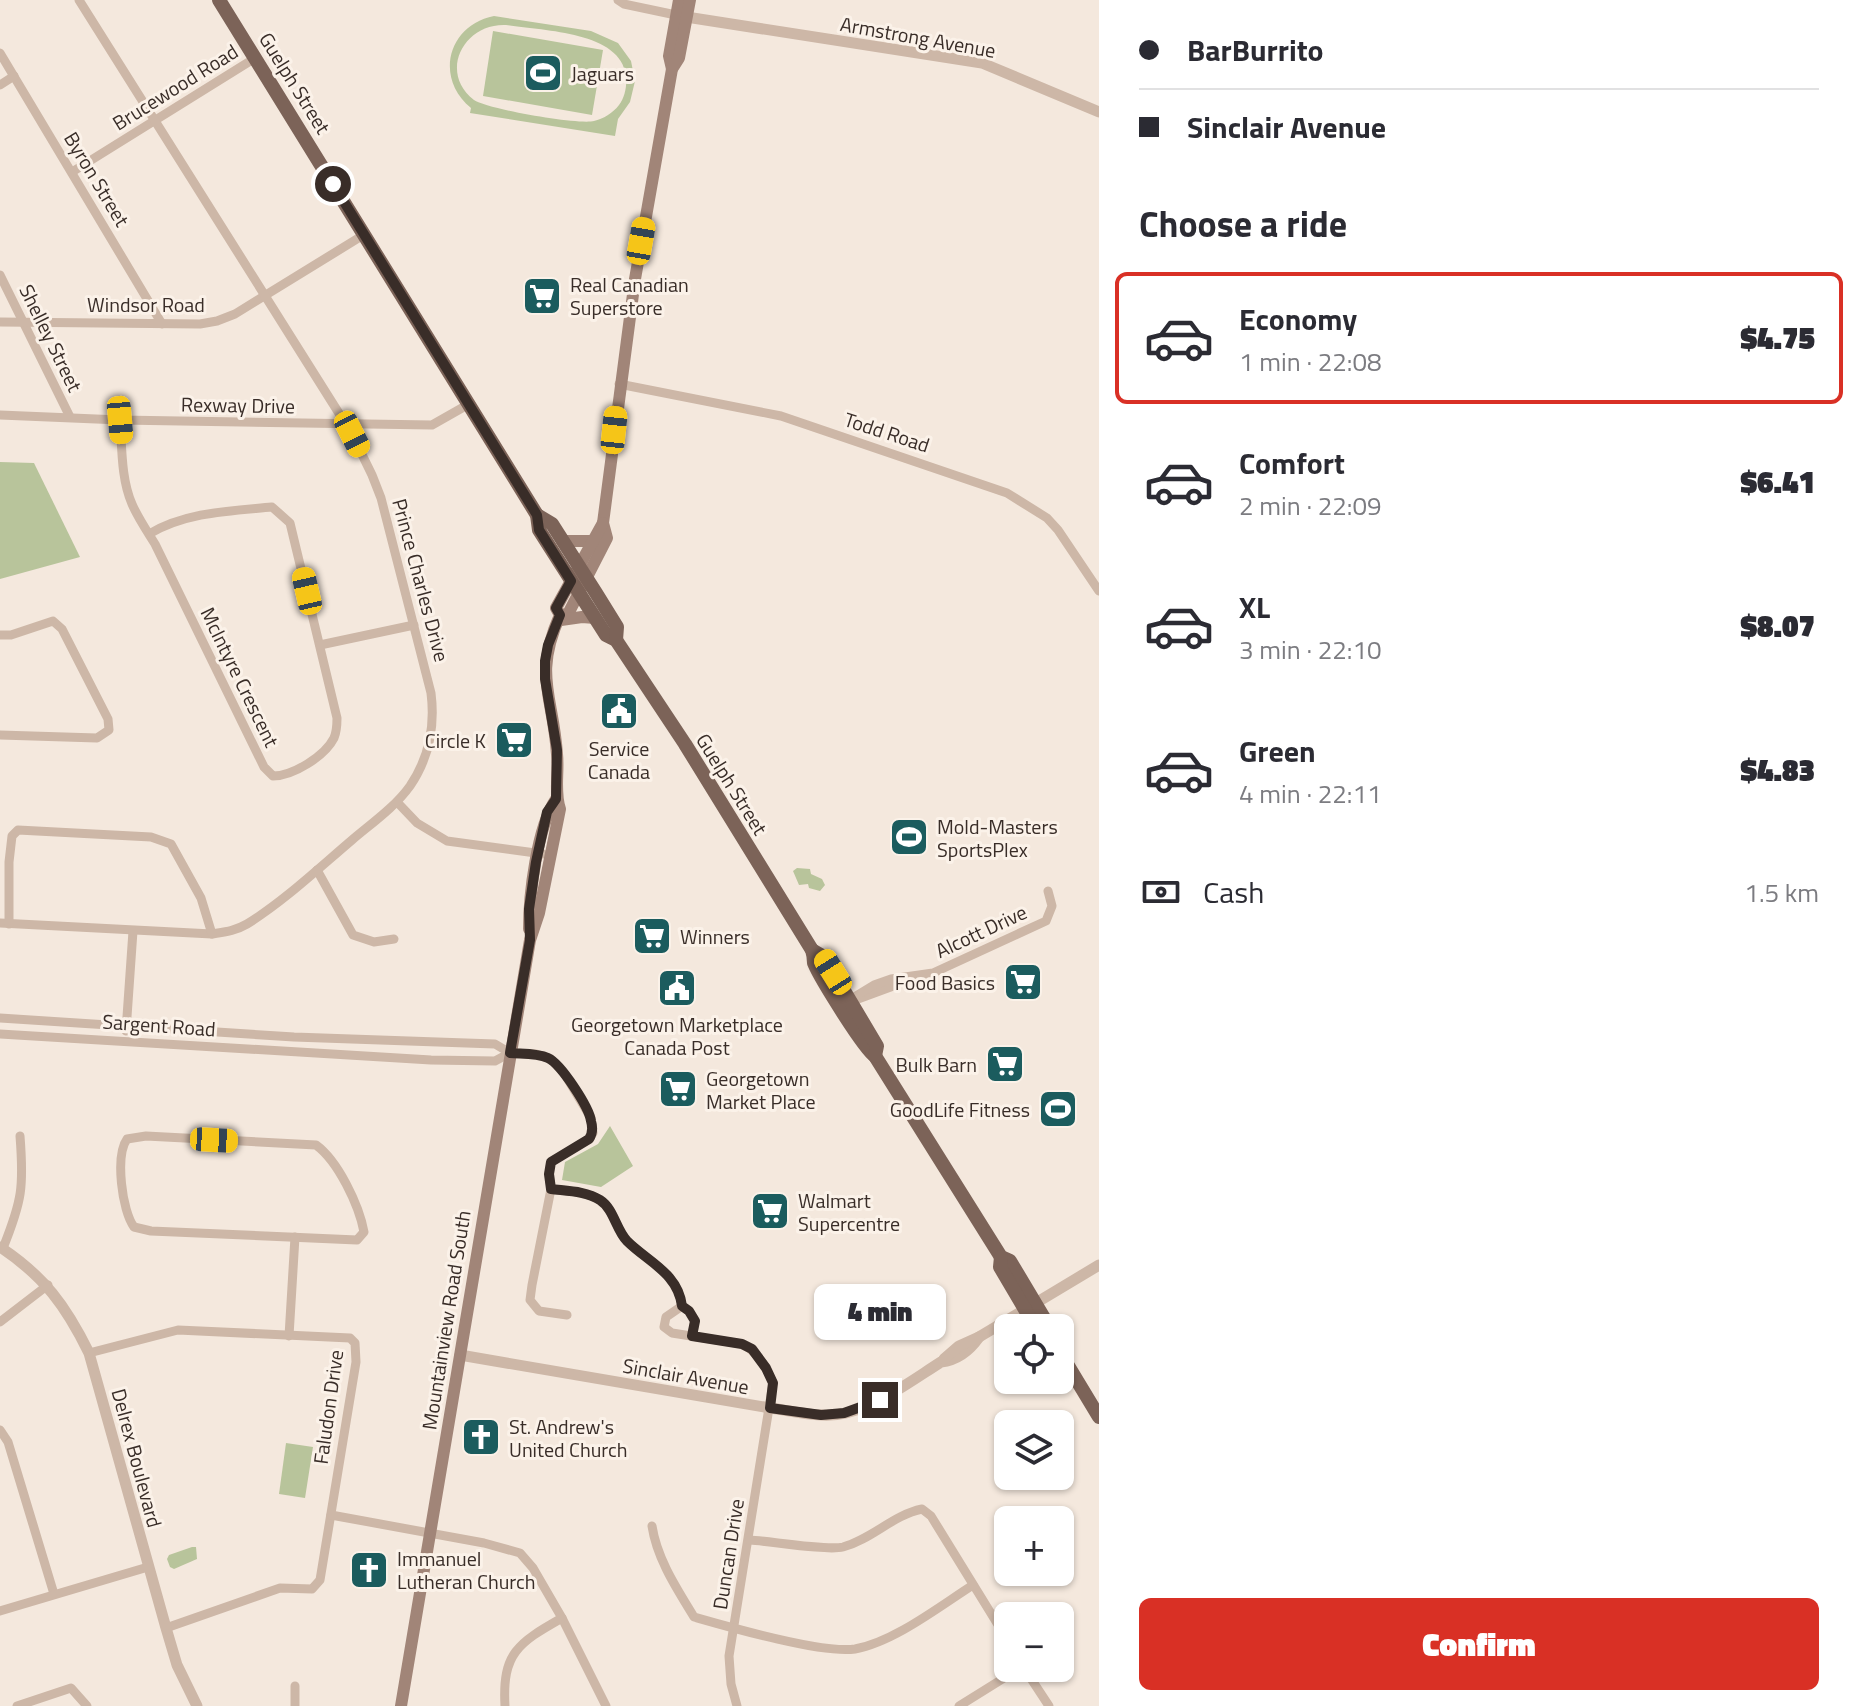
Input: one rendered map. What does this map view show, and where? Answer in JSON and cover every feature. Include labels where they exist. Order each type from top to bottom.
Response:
[{"type":"main road","name":"Guelph Street","points":[[219,0],[537,515],[539,530],[606,635],[616,640],[685,744],[812,950],[824,957],[845,1002],[877,1046],[875,1056],[1001,1257],[1000,1267],[1037,1314]]},
{"type":"main road","points":[[679,0],[681,16]]},
{"type":"main road","points":[[583,574],[607,538],[603,523],[619,384],[672,69],[669,56],[681,16],[690,0]]},
{"type":"main road","name":"Guelph Street","points":[[537,515],[552,524],[617,627],[616,640]]},
{"type":"main road","points":[[583,574],[592,541],[603,523]]},
{"type":"main road","points":[[562,541],[592,541]]},
{"type":"main road","name":"Mountainview Road South","points":[[401,1706],[530,940],[529,909],[544,854],[547,812],[556,799],[557,750],[545,679],[545,661],[558,618],[568,614],[583,574]]},
{"type":"main road","points":[[558,618],[595,618]]},
{"type":"main road","name":"Guelph Street","points":[[1030,1307],[1032,1314]]},
{"type":"main road","points":[[1074,1376],[1099,1417]]},
{"type":"street","name":"Prince Charles Drive","points":[[5,924],[212,934],[230,932],[246,924],[317,870],[397,802],[423,763],[434,720],[431,693],[414,625],[381,498],[372,475],[346,426],[79,0]]},
{"type":"street","points":[[618,0],[624,4],[681,16]]},
{"type":"street","name":"Armstrong Avenue","points":[[681,16],[982,63],[1099,112]]},
{"type":"street","name":"Byron Street","points":[[0,53],[162,324]]},
{"type":"street","name":"Brucewood Road","points":[[72,172],[255,58]]},
{"type":"street","points":[[0,85],[14,76]]},
{"type":"street","name":"Windsor Road","points":[[0,322],[162,324],[217,321],[365,234]]},
{"type":"street","name":"Shelley Street","points":[[0,275],[70,417]]},
{"type":"street","name":"Todd Road","points":[[619,384],[781,416],[1007,493],[1041,512],[1058,530],[1099,591]]},
{"type":"street","name":"Rexway Drive","points":[[0,415],[346,426],[432,425],[469,404]]},
{"type":"street","name":"McIntyre Crescent","points":[[120,420],[124,470],[131,503],[264,767],[273,776],[285,776],[311,761],[337,734],[337,718],[290,523],[272,507],[200,515],[167,523],[149,534]]},
{"type":"street","points":[[0,635],[11,635],[53,621],[62,629],[108,719],[109,730],[97,738],[0,735]]},
{"type":"street","points":[[320,645],[414,625]]},
{"type":"street","points":[[397,802],[417,823],[447,841],[544,854]]},
{"type":"street","points":[[5,924],[12,836],[18,830],[151,837],[171,844],[201,898],[212,934]]},
{"type":"street","points":[[317,870],[353,935],[374,942],[394,939]]},
{"type":"street","name":"Alcott Drive","points":[[845,1002],[891,979],[933,973],[1046,921],[1052,906],[1048,891]]},
{"type":"street","points":[[125,1041],[133,931]]},
{"type":"street","name":"Sargent Road","points":[[0,1018],[294,1037],[495,1044],[510,1053]]},
{"type":"street","points":[[20,1019],[21,1035]]},
{"type":"street","name":"Sargent Road","points":[[0,1034],[431,1060],[495,1061],[510,1053]]},
{"type":"street","points":[[294,1037],[295,1052]]},
{"type":"street","points":[[431,1044],[431,1060]]},
{"type":"street","points":[[510,1053],[536,1054],[551,1059],[564,1073],[591,1118],[593,1133],[589,1139],[551,1162],[551,1189],[530,1300],[539,1311],[567,1315]]},
{"type":"street","points":[[1,1248],[17,1214],[24,1184],[20,1136]]},
{"type":"street","points":[[146,1136],[316,1145],[330,1155],[362,1219],[364,1232],[357,1240],[295,1237],[151,1231],[134,1227],[127,1218],[121,1147],[127,1139],[146,1136]]},
{"type":"street","points":[[551,1189],[584,1193],[601,1200],[625,1240],[656,1262],[668,1276],[680,1295],[682,1306],[695,1321],[692,1336],[672,1333],[664,1327],[666,1317],[682,1306]]},
{"type":"street","points":[[289,1336],[295,1237]]},
{"type":"street","name":"Delrex Boulevard","points":[[1,1248],[27,1265],[48,1285],[73,1321],[89,1353],[177,1665],[197,1706]]},
{"type":"street","name":"Sinclair Avenue","points":[[460,1355],[770,1408],[821,1415],[844,1413],[880,1400],[1099,1265]]},
{"type":"street","points":[[0,1322],[48,1285]]},
{"type":"street","name":"Faludon Drive","points":[[89,1353],[178,1330],[350,1338],[355,1343],[356,1362],[320,1580],[312,1589],[280,1588],[166,1628]]},
{"type":"street","name":"Duncan Drive","points":[[692,1336],[742,1344],[752,1349],[773,1383],[729,1656],[731,1684],[737,1706]]},
{"type":"street","points":[[0,1430],[8,1442],[54,1594]]},
{"type":"street","points":[[750,1540],[840,1548],[861,1540],[909,1512],[922,1509],[931,1516],[994,1619]]},
{"type":"street","points":[[331,1515],[484,1543],[520,1553],[533,1568],[562,1618],[606,1706]]},
{"type":"street","points":[[652,1526],[654,1540],[694,1617],[818,1646],[854,1649],[886,1639],[973,1585]]},
{"type":"street","points":[[0,1611],[148,1567]]},
{"type":"street","points":[[505,1706],[508,1661],[520,1645],[562,1618]]},
{"type":"street","points":[[959,1706],[999,1682]]},
{"type":"street","points":[[1032,1682],[1049,1706]]},
{"type":"street","points":[[295,1686],[295,1706]]},
{"type":"street","points":[[17,1706],[71,1688],[87,1706]]},
{"type":"green space","points":[[494,16],[591,31],[618,43],[631,61],[635,81],[630,102],[618,119],[615,136],[470,113],[471,108],[459,96],[453,82],[451,54],[466,30],[478,21]],"holes":[[[506,25],[578,36],[610,50],[621,61],[626,76],[625,91],[619,105],[604,117],[585,122],[513,112],[474,100],[463,89],[458,76],[457,63],[461,51],[478,32],[491,26]]]},
{"type":"green space","name":"Jaguars","points":[[493,31],[603,50],[592,115],[483,96]]},
{"type":"green space","points":[[0,462],[34,463],[80,557],[0,579]]},
{"type":"green space","points":[[797,868],[810,869],[811,874],[822,879],[825,885],[820,891],[809,888],[808,884],[799,885],[793,871]]},
{"type":"green space","points":[[610,1126],[633,1166],[601,1187],[562,1180],[565,1162],[598,1144]]},
{"type":"green space","points":[[286,1443],[313,1447],[305,1498],[279,1494]]},
{"type":"green space","points":[[196,1547],[197,1559],[174,1569],[170,1567],[169,1555]]},
{"type":"place","name":"Jaguars","points":[[543,73]]},
{"type":"place","name":"Real Canadian Superstore","points":[[542,296]]},
{"type":"place","name":"Service Canada","points":[[619,711]]},
{"type":"place","name":"Circle K","points":[[514,740]]},
{"type":"place","name":"Mold-Masters SportsPlex","points":[[909,837]]},
{"type":"place","name":"Winners","points":[[652,936]]},
{"type":"place","name":"Food Basics","points":[[1023,982]]},
{"type":"place","name":"Georgetown Marketplace Canada Post","points":[[677,988]]},
{"type":"place","name":"Bulk Barn","points":[[1005,1064]]},
{"type":"place","name":"Georgetown Market Place","points":[[678,1089]]},
{"type":"place","name":"GoodLife Fitness","points":[[1058,1109]]},
{"type":"place","name":"Walmart Supercentre","points":[[770,1211]]},
{"type":"place","name":"St. Andrew's United Church","points":[[481,1437]]},
{"type":"place","name":"Immanuel Lutheran Church","points":[[369,1570]]},
{"type":"route","points":[[333,184],[537,515],[539,530],[571,581],[556,608],[560,615],[545,661],[545,679],[557,750],[556,799],[547,812],[536,862],[529,909],[530,940],[510,1053],[536,1054],[551,1059],[564,1073],[591,1118],[593,1133],[589,1139],[551,1162],[551,1189],[584,1193],[601,1200],[625,1240],[656,1262],[668,1276],[680,1295],[682,1306],[695,1321],[692,1336],[742,1344],[752,1349],[773,1383],[770,1408],[821,1415],[844,1413],[880,1400]]}]
